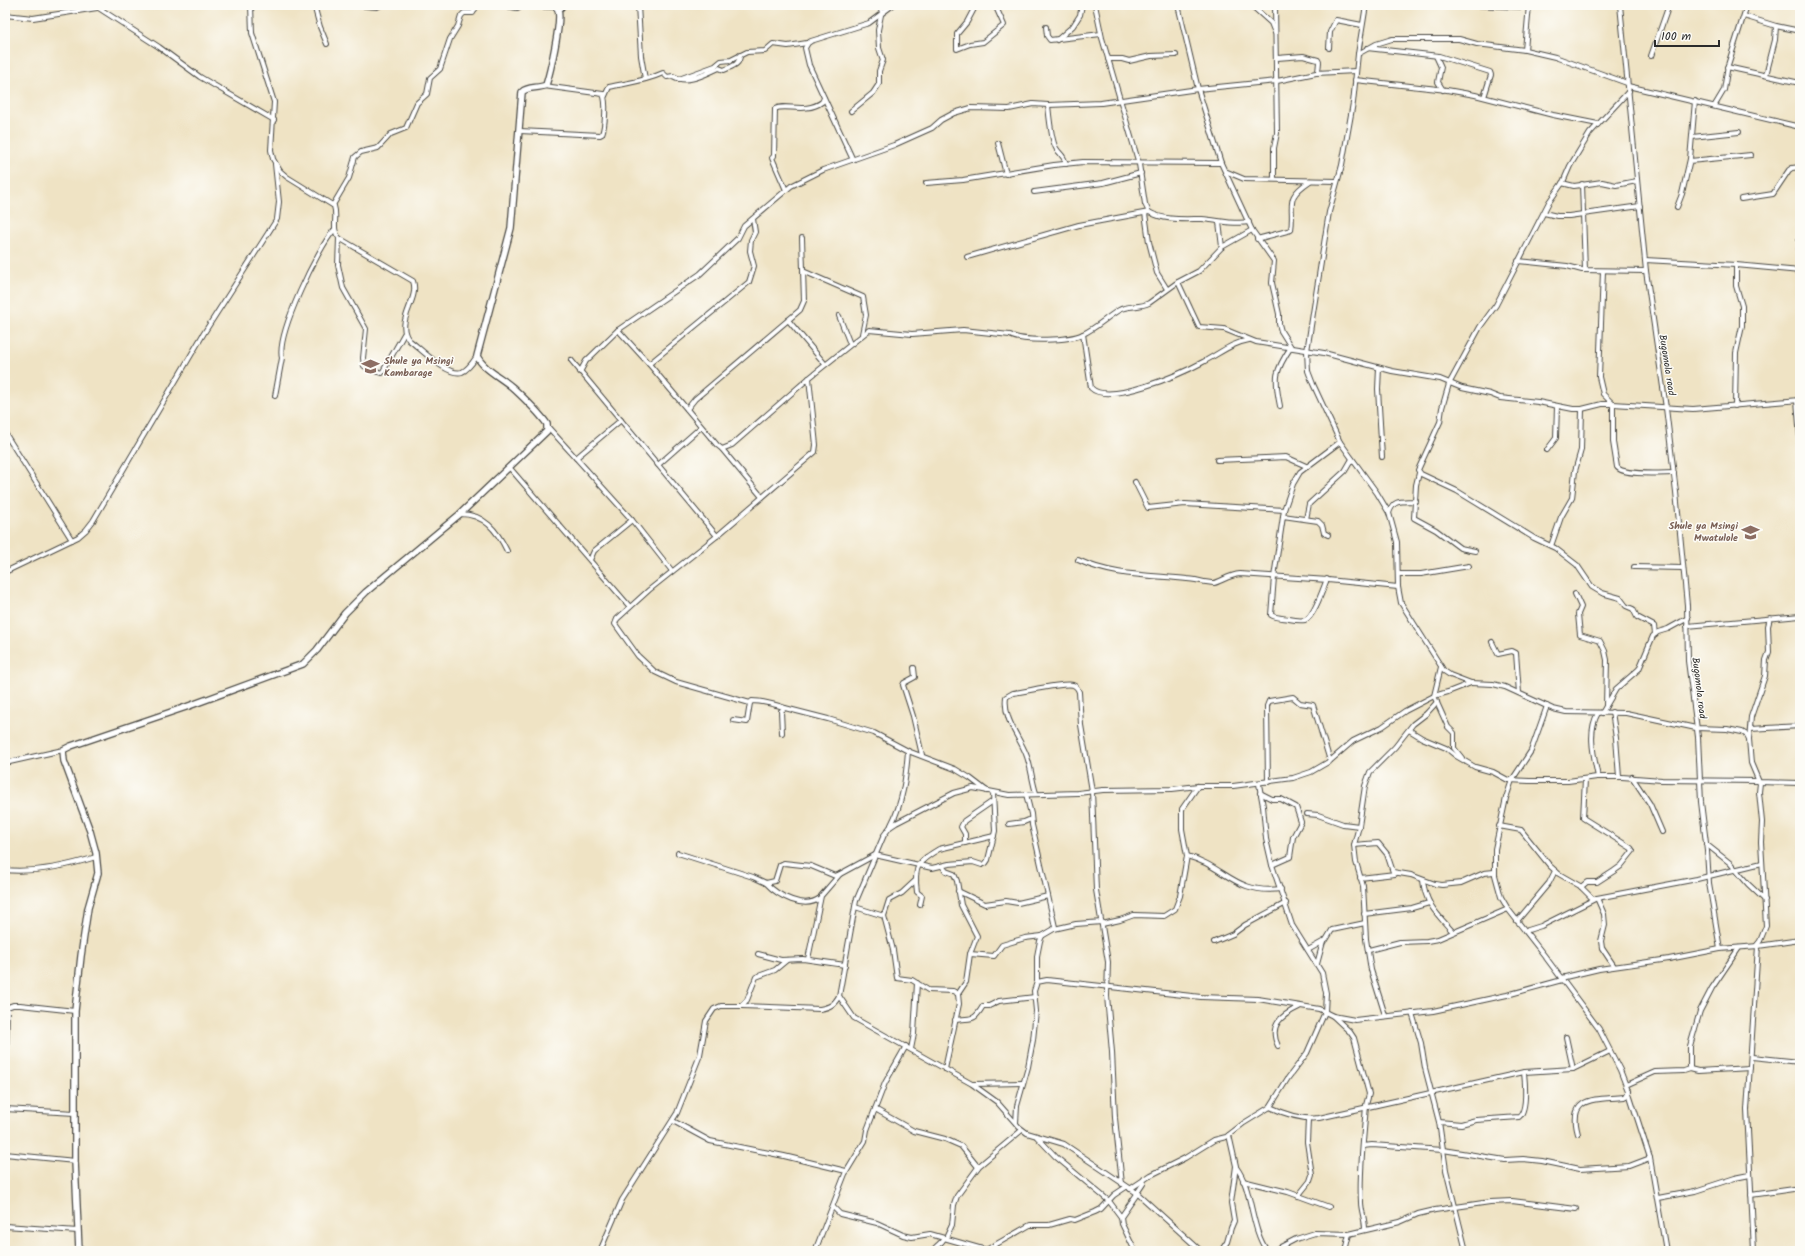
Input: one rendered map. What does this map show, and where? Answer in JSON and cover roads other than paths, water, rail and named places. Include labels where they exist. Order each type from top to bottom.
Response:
[{"type":"street","points":[[5,572],[72,540],[86,530],[93,521],[204,333],[277,219],[279,202],[275,164],[271,150],[274,102],[252,33],[251,5]]},
{"type":"street","points":[[314,5],[320,28],[327,44]]},
{"type":"street","points":[[355,5],[377,7],[381,5]]},
{"type":"street","points":[[333,205],[350,176],[355,157],[361,152],[378,148],[391,134],[406,128],[417,103],[427,94],[430,78],[440,69],[443,63],[450,40],[458,26],[461,16],[464,13],[473,13],[477,5]]},
{"type":"street","points":[[502,5],[517,8],[523,5],[554,6],[559,11]]},
{"type":"street","points":[[544,86],[554,52],[559,11],[564,5]]},
{"type":"street","points":[[638,5],[641,56],[645,79]]},
{"type":"street","points":[[851,112],[874,92],[879,84],[879,71],[883,60],[879,48],[878,30],[882,14],[880,5]]},
{"type":"street","points":[[679,79],[711,67],[721,61],[732,60],[747,52],[762,52],[767,50],[768,47],[773,44],[789,46],[808,43],[869,23],[893,5]]},
{"type":"street","points":[[976,5],[967,22],[958,34],[956,48],[958,50],[970,44],[983,42],[1004,25],[995,5]]},
{"type":"street","points":[[1057,40],[1073,26],[1080,15],[1082,5]]},
{"type":"street","points":[[1095,5],[1108,60],[1141,172],[1147,213],[1149,242],[1157,275],[1167,289]]},
{"type":"street","points":[[1178,5],[1198,89],[1221,163],[1252,230],[1274,261],[1272,279],[1279,314],[1279,324],[1281,331],[1291,347]]},
{"type":"street","points":[[1251,5],[1271,23],[1276,35]]},
{"type":"street","points":[[1274,179],[1274,148],[1277,133],[1275,5]]},
{"type":"street","points":[[1366,5],[1343,159],[1330,212],[1308,351],[1308,371],[1340,442],[1377,493],[1389,513],[1397,542],[1398,587],[1400,600],[1406,613],[1441,667],[1450,675],[1470,683],[1494,684],[1519,693],[1547,706],[1566,712],[1612,712],[1639,715],[1696,728],[1727,729],[1742,732],[1747,735],[1748,739]]},
{"type":"street","points":[[1472,5],[1528,6],[1525,50]]},
{"type":"street","name":"Bugomola road","points":[[1620,5],[1646,271],[1674,473],[1688,618],[1688,661],[1696,728],[1708,875],[1720,949]]},
{"type":"street","points":[[1651,56],[1669,5]]},
{"type":"street","points":[[1715,105],[1724,90],[1727,67],[1747,5]]},
{"type":"street","points":[[5,15],[33,18],[96,6],[200,76],[274,120]]},
{"type":"street","points":[[1744,16],[1776,26],[1800,31]]},
{"type":"street","points":[[1329,48],[1330,32],[1336,20],[1362,25]]},
{"type":"street","points":[[1766,75],[1775,40],[1776,26]]},
{"type":"street","points":[[1046,27],[1048,39],[1057,40],[1101,34]]},
{"type":"street","points":[[1358,54],[1367,48],[1392,39],[1454,39],[1525,50],[1555,57],[1628,86],[1715,105],[1800,127]]},
{"type":"street","points":[[808,43],[805,48],[805,55],[853,160]]},
{"type":"street","points":[[1367,48],[1436,56],[1490,72],[1491,75],[1484,97]]},
{"type":"street","points":[[520,132],[600,135],[603,129],[606,107],[605,96],[609,87],[635,83],[645,79],[657,77],[665,73],[667,77],[673,76],[679,79],[687,80],[719,68],[724,70],[738,63],[740,60],[740,55]]},
{"type":"street","points":[[1108,60],[1122,59],[1128,61],[1151,56],[1176,55]]},
{"type":"street","points":[[1277,58],[1303,56],[1318,60],[1318,72]]},
{"type":"street","points":[[1436,56],[1442,67],[1438,82],[1444,90]]},
{"type":"street","points":[[1727,67],[1800,83]]},
{"type":"street","points":[[580,372],[586,360],[618,330],[700,274],[739,236],[742,228],[786,190],[818,172],[876,150],[891,146],[932,128],[941,120],[952,114],[970,109],[1009,109],[1033,104],[1048,105],[1101,103],[1120,99],[1198,89],[1277,81],[1318,72],[1356,71]]},
{"type":"street","points":[[1355,80],[1444,90],[1484,97],[1557,116],[1598,124]]},
{"type":"street","points":[[404,334],[409,340],[450,372],[462,372],[467,369],[477,356],[511,228],[520,132],[522,92],[526,88],[544,86],[602,94],[605,96]]},
{"type":"street","points":[[1475,551],[1460,548],[1436,530],[1415,519],[1416,486],[1419,473],[1418,466],[1440,422],[1443,403],[1449,384],[1480,327],[1496,305],[1518,261],[1574,159],[1590,133],[1628,86]]},
{"type":"street","points":[[786,190],[772,160],[775,109],[780,107],[799,109],[813,107],[822,102],[824,98]]},
{"type":"street","points":[[1677,207],[1690,161],[1695,101]]},
{"type":"street","points":[[1048,105],[1049,118],[1056,147],[1063,154],[1066,164]]},
{"type":"street","points":[[1692,137],[1739,132]]},
{"type":"street","points":[[998,143],[1006,174]]},
{"type":"street","points":[[1690,161],[1751,155]]},
{"type":"street","points":[[926,183],[963,180],[1066,164],[1124,161],[1139,164],[1157,162],[1221,163]]},
{"type":"street","points":[[275,164],[287,177],[333,205],[336,214],[334,230],[324,241],[299,294],[284,334],[281,352],[282,358],[275,396]]},
{"type":"street","points":[[1741,199],[1773,194],[1789,170],[1800,166]]},
{"type":"street","points":[[1225,171],[1242,178],[1337,181]]},
{"type":"street","points":[[1034,192],[1103,183],[1141,172]]},
{"type":"street","points":[[1258,238],[1291,230],[1291,207],[1295,193],[1310,181]]},
{"type":"street","points":[[1562,183],[1574,186],[1604,182],[1616,185],[1637,181]]},
{"type":"street","points":[[1582,184],[1585,270]]},
{"type":"street","points":[[1544,213],[1562,216],[1640,206]]},
{"type":"street","points":[[967,257],[1079,225],[1147,213],[1171,219],[1202,219],[1236,224],[1249,222]]},
{"type":"street","points":[[649,364],[749,282],[754,266],[750,251],[751,240],[755,232],[753,219]]},
{"type":"street","points":[[1219,222],[1222,247]]},
{"type":"street","points":[[1645,260],[1799,270],[1800,223]]},
{"type":"street","points":[[334,230],[339,238],[413,281],[414,285],[412,299],[404,323],[404,334],[382,373],[364,366],[363,358],[366,329],[343,288],[338,265],[339,238]]},
{"type":"street","points":[[722,449],[732,445],[825,364],[862,335],[871,330],[912,334],[963,330],[1010,335],[1015,338],[1030,339],[1062,338],[1083,334],[1121,309],[1146,304],[1178,282],[1199,271],[1222,247],[1252,230]]},
{"type":"street","points":[[687,409],[695,399],[803,306],[802,238]]},
{"type":"street","points":[[1518,261],[1567,266],[1585,270],[1646,271]]},
{"type":"street","points":[[1735,406],[1736,353],[1742,326],[1742,306],[1736,286],[1736,265]]},
{"type":"street","points":[[803,271],[863,297],[866,315],[862,335]]},
{"type":"street","points":[[1603,271],[1599,377],[1603,394],[1613,404],[1613,442],[1618,469],[1638,473],[1674,473]]},
{"type":"street","points":[[1178,282],[1199,327],[1224,329],[1250,340],[1337,356],[1380,368],[1440,379],[1449,384],[1500,398],[1582,409],[1600,404],[1649,405],[1666,408],[1693,409],[1799,400],[1800,438]]},
{"type":"street","points":[[839,316],[850,344]]},
{"type":"street","points":[[788,320],[825,364]]},
{"type":"street","points":[[618,330],[649,364],[762,497]]},
{"type":"street","points":[[1083,334],[1091,388],[1096,392],[1106,394],[1139,388],[1204,362],[1237,342],[1250,340]]},
{"type":"street","points":[[1280,406],[1276,380],[1279,364],[1291,347]]},
{"type":"street","points":[[477,356],[484,365],[534,408],[548,427],[632,520],[672,571]]},
{"type":"street","points":[[571,360],[717,536]]},
{"type":"street","points":[[1380,368],[1379,403],[1382,457]]},
{"type":"street","points":[[766,883],[775,881],[779,867],[784,863],[812,866],[834,876],[875,855],[932,868],[949,864],[974,862],[979,865],[984,865],[988,860],[996,822],[991,793],[962,773],[922,755],[908,751],[874,732],[784,708],[777,704],[754,701],[750,703],[676,682],[649,668],[615,625],[617,619],[630,606],[717,536],[816,451],[809,378]]},
{"type":"street","points":[[1547,450],[1556,438],[1557,406]]},
{"type":"street","points":[[1551,546],[1561,517],[1572,498],[1581,450],[1582,409]]},
{"type":"street","points":[[576,458],[621,420]]},
{"type":"street","points":[[5,763],[63,750],[70,746],[186,707],[302,664],[317,650],[345,613],[366,592],[460,514],[547,431],[548,427]]},
{"type":"street","points":[[658,464],[701,427]]},
{"type":"street","points":[[5,433],[72,540]]},
{"type":"street","points":[[1326,580],[1319,598],[1308,618],[1303,620],[1292,620],[1274,617],[1272,615],[1274,577],[1283,516],[1293,484],[1300,472],[1306,466],[1340,442]]},
{"type":"street","points":[[1217,460],[1286,457],[1306,466]]},
{"type":"street","points":[[1306,519],[1309,504],[1345,471],[1352,459]]},
{"type":"street","points":[[510,467],[630,606]]},
{"type":"street","points":[[1419,473],[1457,491],[1534,538],[1551,546],[1577,565],[1592,587],[1602,593],[1620,598],[1626,606],[1633,609],[1637,617],[1654,626],[1655,634],[1639,669],[1619,687],[1593,723],[1594,757],[1598,777]]},
{"type":"street","points":[[1135,482],[1148,509],[1185,504],[1284,510]]},
{"type":"street","points":[[1389,513],[1395,503],[1416,501]]},
{"type":"street","points":[[460,514],[480,517],[501,539],[507,551]]},
{"type":"street","points":[[1283,516],[1319,521],[1324,532],[1328,535]]},
{"type":"street","points":[[590,560],[594,551],[632,520]]},
{"type":"street","points":[[1078,560],[1107,571],[1155,577],[1198,580],[1213,583],[1235,574],[1326,580],[1398,587]]},
{"type":"street","points":[[1398,574],[1421,574],[1469,566]]},
{"type":"street","points":[[1634,567],[1683,568]]},
{"type":"street","points":[[1575,594],[1581,607],[1578,614],[1580,635],[1600,641],[1605,651],[1606,706]]},
{"type":"street","points":[[1687,626],[1800,616]]},
{"type":"street","points":[[1655,634],[1688,618]]},
{"type":"street","points":[[1754,1251],[1753,1220],[1750,1202],[1752,1195],[1747,1110],[1752,1057],[1757,946],[1766,926],[1759,782],[1751,763],[1748,739],[1751,717],[1765,672],[1766,660],[1770,647],[1768,626],[1770,618]]},
{"type":"street","points":[[1492,642],[1498,654],[1512,651],[1516,653],[1519,693]]},
{"type":"street","points":[[1441,667],[1434,696],[1448,727],[1455,734],[1453,743],[1454,748],[1463,760]]},
{"type":"street","points":[[914,668],[915,677],[903,685],[913,716],[922,755]]},
{"type":"street","points":[[890,827],[903,819],[964,790],[973,788],[991,793],[1026,794],[1172,789],[1198,786],[1258,784],[1304,774],[1330,761],[1361,736],[1382,727],[1405,711],[1434,696],[1470,683]]},
{"type":"street","points":[[1036,793],[1027,756],[1011,725],[1006,705],[1006,698],[1013,693],[1072,684],[1078,690],[1080,724],[1092,792],[1095,884],[1108,962],[1115,1118],[1122,1184]]},
{"type":"street","points":[[1268,782],[1266,706],[1269,701],[1293,697],[1300,703],[1312,705],[1323,744],[1330,761]]},
{"type":"street","points":[[1385,1015],[1371,970],[1364,914],[1363,886],[1354,856],[1354,845],[1359,826],[1365,786],[1370,772],[1395,747],[1413,724],[1426,714],[1437,702]]},
{"type":"street","points":[[733,720],[747,722],[750,703]]},
{"type":"street","points":[[1547,706],[1532,751],[1512,780],[1494,849],[1494,872],[1501,897],[1508,909],[1599,1030],[1629,1091],[1650,1158],[1666,1251]]},
{"type":"street","points":[[782,733],[781,711],[784,708]]},
{"type":"street","points":[[1612,712],[1619,777]]},
{"type":"street","points":[[1750,729],[1800,726]]},
{"type":"street","points":[[1409,730],[1422,738],[1446,748],[1478,768],[1512,780],[1529,782],[1619,777],[1662,780],[1800,783]]},
{"type":"street","points":[[63,750],[64,761],[90,831],[96,857],[98,876],[88,908],[75,1011],[75,1161],[79,1251]]},
{"type":"street","points":[[600,1251],[622,1200],[673,1121],[700,1055],[706,1021],[710,1013],[716,1007],[742,1006],[820,1010],[832,1005],[838,996],[855,907],[862,885],[884,834],[890,827],[897,814],[903,795],[908,751]]},
{"type":"street","points":[[1632,778],[1650,804],[1662,832]]},
{"type":"street","points":[[1581,887],[1587,882],[1596,882],[1621,866],[1633,852],[1631,848],[1583,818],[1585,779]]},
{"type":"street","points":[[833,1206],[840,1214],[877,1223],[903,1235],[912,1237],[927,1233],[945,1238],[972,1249],[988,1249],[1025,1228],[1034,1225],[1049,1225],[1070,1219],[1076,1219],[1101,1209],[1109,1201],[1128,1188],[1185,1158],[1214,1140],[1229,1135],[1244,1123],[1270,1107],[1288,1078],[1307,1053],[1325,1012],[1326,987],[1317,964],[1292,925],[1286,903],[1272,865],[1266,839],[1263,806],[1258,784]]},
{"type":"street","points":[[970,954],[994,956],[1002,944],[1025,938],[1042,936],[1054,929],[1076,924],[1102,923],[1120,920],[1134,915],[1164,916],[1175,909],[1180,896],[1187,856],[1182,830],[1182,809],[1198,786]]},
{"type":"street","points":[[1260,793],[1272,799],[1281,799],[1296,807],[1301,822],[1293,837],[1291,856],[1272,865]]},
{"type":"street","points":[[1026,794],[1054,929]]},
{"type":"street","points":[[965,843],[965,834],[961,827],[964,821],[993,801]]},
{"type":"street","points":[[1307,814],[1318,815],[1343,824],[1359,826]]},
{"type":"street","points":[[1009,824],[1024,822],[1031,819]]},
{"type":"street","points":[[1499,826],[1521,830],[1555,871],[1581,887],[1595,898],[1604,914],[1605,925],[1601,941],[1602,948],[1614,966]]},
{"type":"street","points":[[920,905],[922,896],[918,892],[916,880],[919,864],[922,859],[934,854],[938,849],[994,836]]},
{"type":"street","points":[[1354,845],[1379,844],[1387,854],[1391,869],[1395,874]]},
{"type":"street","points":[[1706,844],[1735,869],[1765,900]]},
{"type":"street","points":[[678,853],[766,883],[778,894],[801,902],[811,903],[820,898],[840,874]]},
{"type":"street","points":[[1187,856],[1205,863],[1252,889],[1263,891],[1280,889]]},
{"type":"street","points":[[5,870],[23,871],[49,869],[96,857]]},
{"type":"street","points":[[1525,931],[1542,926],[1595,898],[1697,879],[1708,875],[1762,863]]},
{"type":"street","points":[[942,866],[954,874],[957,881],[961,905],[977,936],[970,954],[966,982],[958,994],[959,1004],[945,1069]]},
{"type":"street","points":[[1517,921],[1549,883],[1555,871]]},
{"type":"street","points":[[1360,878],[1395,874],[1411,875],[1439,885],[1454,884],[1484,873],[1494,872]]},
{"type":"street","points":[[916,880],[902,893],[888,900],[884,916],[893,950],[896,976],[898,979],[909,979],[928,990],[953,991],[958,994]]},
{"type":"street","points":[[1423,880],[1424,894],[1429,903],[1453,932]]},
{"type":"street","points":[[958,891],[985,904],[1006,901],[1015,903],[1048,896]]},
{"type":"street","points":[[808,959],[820,898]]},
{"type":"street","points":[[1214,942],[1233,934],[1245,925],[1286,903]]},
{"type":"street","points":[[1364,914],[1412,908],[1429,903]]},
{"type":"street","points":[[855,907],[884,916]]},
{"type":"street","points":[[1369,950],[1400,942],[1420,942],[1438,939],[1508,909]]},
{"type":"street","points":[[1308,950],[1322,942],[1334,929],[1365,923]]},
{"type":"street","points":[[1016,1123],[1017,1106],[1028,1067],[1036,1019],[1034,991],[1037,982],[1037,956],[1042,936]]},
{"type":"street","points":[[1037,982],[1047,980],[1228,999],[1258,999],[1325,1012],[1333,1016],[1355,1020],[1385,1015],[1433,1011],[1507,994],[1614,966],[1669,959],[1720,949],[1800,940]]},
{"type":"street","points":[[1317,964],[1322,942]]},
{"type":"street","points":[[1690,1069],[1690,1046],[1700,1011],[1712,988],[1739,948]]},
{"type":"street","points":[[758,954],[787,960],[808,959],[845,965]]},
{"type":"street","points":[[742,1006],[747,1000],[756,977],[775,970],[787,960]]},
{"type":"street","points":[[911,1049],[914,1034],[917,983]]},
{"type":"street","points":[[838,996],[854,1018],[972,1084],[997,1102],[1022,1130],[1064,1144],[1137,1193],[1201,1251]]},
{"type":"street","points":[[955,1020],[972,1019],[980,1013],[983,1006],[989,1006],[999,1000],[1034,997]]},
{"type":"street","points":[[5,1106],[6,1008],[20,1005],[75,1011]]},
{"type":"street","points":[[1278,1046],[1274,1035],[1278,1021],[1282,1016],[1300,1007]]},
{"type":"street","points":[[1412,1013],[1421,1043],[1431,1093],[1439,1122],[1454,1207],[1466,1251]]},
{"type":"street","points":[[1333,1016],[1350,1032],[1357,1045],[1362,1075],[1369,1095],[1366,1108],[1363,1146],[1361,1203],[1365,1216],[1365,1230]]},
{"type":"street","points":[[1566,1037],[1573,1069]]},
{"type":"street","points":[[814,1251],[846,1172],[865,1141],[867,1130],[885,1083],[906,1046]]},
{"type":"street","points":[[1270,1107],[1308,1119],[1320,1118],[1524,1072],[1573,1069],[1610,1051]]},
{"type":"street","points":[[1752,1057],[1800,1062]]},
{"type":"street","points":[[1626,1085],[1655,1072],[1684,1071],[1690,1069],[1698,1071],[1750,1068]]},
{"type":"street","points":[[1439,1122],[1461,1124],[1476,1120],[1519,1117],[1522,1115],[1526,1094],[1524,1072]]},
{"type":"street","points":[[972,1084],[1023,1083]]},
{"type":"street","points":[[1578,1134],[1575,1118],[1580,1106],[1583,1103],[1591,1099],[1624,1097],[1629,1091]]},
{"type":"street","points":[[5,1109],[75,1113]]},
{"type":"street","points":[[875,1109],[914,1131],[945,1139],[961,1146],[978,1167]]},
{"type":"street","points":[[1298,1196],[1310,1182],[1312,1175],[1307,1142],[1308,1119]]},
{"type":"street","points":[[673,1121],[710,1142],[784,1156],[846,1172]]},
{"type":"street","points":[[933,1251],[936,1245],[942,1242],[945,1238],[952,1225],[955,1199],[978,1167],[1022,1130]]},
{"type":"street","points":[[1229,1135],[1236,1166],[1243,1181],[1255,1219],[1257,1234],[1267,1251]]},
{"type":"street","points":[[1037,1136],[1056,1157],[1109,1201],[1121,1217],[1122,1224],[1135,1251]]},
{"type":"street","points":[[1363,1146],[1372,1145],[1443,1150],[1505,1160],[1523,1159],[1542,1161],[1580,1169],[1629,1166],[1650,1158]]},
{"type":"street","points":[[5,1154],[75,1161]]},
{"type":"street","points":[[1221,1251],[1227,1242],[1234,1221],[1231,1203],[1236,1166]]},
{"type":"street","points":[[1658,1198],[1695,1191],[1735,1178],[1750,1175]]},
{"type":"street","points":[[1121,1217],[1128,1204],[1143,1184],[1144,1179]]},
{"type":"street","points":[[1243,1181],[1288,1192],[1329,1207]]},
{"type":"street","points":[[1752,1195],[1800,1188]]},
{"type":"street","points":[[1273,1251],[1296,1239],[1315,1233],[1348,1234],[1400,1222],[1418,1214],[1490,1202],[1512,1201],[1576,1209]]},
{"type":"street","points":[[5,1226],[78,1231]]},
{"type":"street","points":[[1345,1251],[1348,1234]]},
{"type":"place","name":"Shule ya Msingi Kambarage","points":[[371,367]]},
{"type":"place","name":"Shule ya Msingi Mwatulole","points":[[1751,532]]}]
